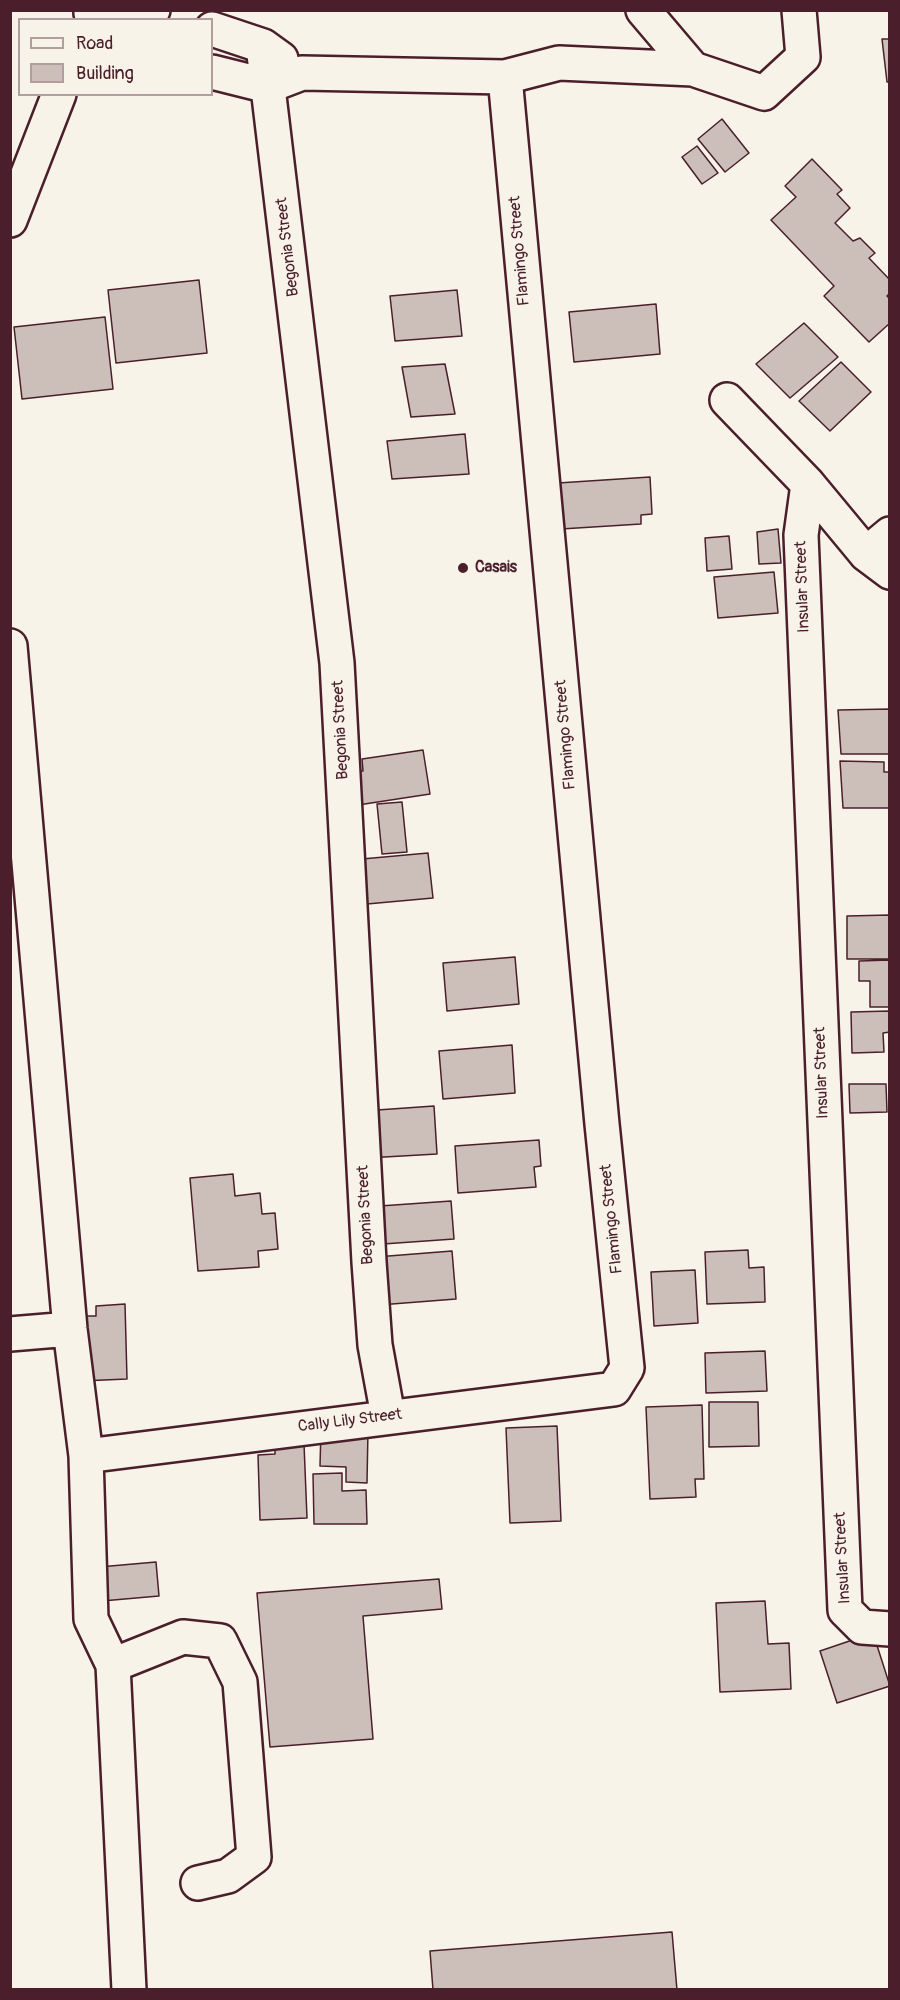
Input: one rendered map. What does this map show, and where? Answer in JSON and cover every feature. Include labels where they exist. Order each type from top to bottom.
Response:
[{"type":"street","points":[[99,16],[154,10],[174,18]]},
{"type":"street","points":[[643,10],[693,69]]},
{"type":"street","points":[[213,72],[268,86],[302,73],[505,77],[560,63],[693,69],[764,93],[803,57],[799,10]]},
{"type":"street","points":[[213,29],[263,46],[302,73]]},
{"type":"street","name":"Begonia Street","points":[[263,46],[337,663],[369,1262],[375,1345],[388,1416]]},
{"type":"street","name":"Flamingo Street","points":[[505,77],[602,1124],[627,1368],[614,1389]]},
{"type":"street","points":[[10,220],[58,96]]},
{"type":"street","points":[[727,400],[808,484],[882,553]]},
{"type":"street","name":"Insular Street","points":[[808,484],[802,547],[845,1610],[862,1627],[890,1629]]},
{"type":"street","points":[[10,646],[17,807],[70,1329],[86,1456],[90,1619],[113,1665],[129,1989]]},
{"type":"street","points":[[10,1334],[70,1329]]},
{"type":"street","name":"Cally Lily Street","points":[[86,1456],[614,1389]]},
{"type":"street","points":[[113,1665],[183,1637],[220,1641],[240,1682],[254,1857],[228,1876],[198,1883]]},
{"type":"building","points":[[882,39],[890,39],[890,82],[887,82]]},
{"type":"building","points":[[722,119],[749,153],[725,172],[698,139]]},
{"type":"building","points":[[697,146],[718,173],[702,184],[682,157]]},
{"type":"building","points":[[812,159],[842,190],[837,194],[850,208],[835,223],[853,241],[860,238],[875,253],[869,258],[890,280],[890,293],[887,296],[890,299],[890,323],[869,342],[824,296],[834,286],[771,220],[796,197],[785,186]]},
{"type":"building","points":[[199,280],[207,353],[116,363],[108,290]]},
{"type":"building","points":[[457,290],[462,336],[395,341],[390,296]]},
{"type":"building","points":[[656,304],[660,354],[574,362],[569,312]]},
{"type":"building","points":[[105,317],[113,389],[22,399],[14,327]]},
{"type":"building","points":[[804,323],[838,357],[790,398],[756,364]]},
{"type":"building","points":[[841,362],[871,392],[830,431],[799,401]]},
{"type":"building","points":[[445,364],[455,414],[411,417],[402,367]]},
{"type":"building","points":[[465,434],[469,474],[392,479],[387,441]]},
{"type":"building","points":[[650,477],[652,514],[641,515],[641,524],[561,529],[558,483]]},
{"type":"building","points":[[778,529],[781,563],[759,564],[757,532]]},
{"type":"building","points":[[729,536],[732,569],[707,571],[705,538]]},
{"type":"building","points":[[774,572],[778,613],[718,618],[714,577]]},
{"type":"building","points":[[890,709],[890,754],[841,754],[838,710]]},
{"type":"building","points":[[423,750],[430,794],[358,805],[353,772],[363,771],[362,759]]},
{"type":"building","points":[[840,761],[884,762],[884,772],[890,772],[890,808],[843,808]]},
{"type":"building","points":[[402,802],[407,852],[382,854],[377,804]]},
{"type":"building","points":[[428,853],[433,898],[367,904],[362,859]]},
{"type":"building","points":[[890,915],[890,959],[847,959],[847,916]]},
{"type":"building","points":[[515,957],[519,1004],[447,1011],[443,963]]},
{"type":"building","points":[[890,960],[890,1007],[870,1007],[870,981],[859,981],[859,961]]},
{"type":"building","points":[[890,1011],[890,1032],[883,1033],[884,1052],[852,1053],[851,1012]]},
{"type":"building","points":[[512,1045],[515,1093],[443,1099],[439,1051]]},
{"type":"building","points":[[849,1084],[886,1084],[887,1112],[850,1113]]},
{"type":"building","points":[[434,1106],[437,1154],[367,1158],[363,1111]]},
{"type":"building","points":[[539,1140],[541,1166],[534,1167],[536,1187],[458,1193],[455,1146]]},
{"type":"building","points":[[233,1174],[235,1196],[260,1193],[262,1214],[275,1213],[278,1249],[258,1251],[259,1267],[198,1271],[190,1178]]},
{"type":"building","points":[[451,1201],[454,1239],[383,1244],[380,1206]]},
{"type":"building","points":[[748,1250],[749,1268],[764,1267],[765,1302],[707,1304],[705,1252]]},
{"type":"building","points":[[452,1251],[456,1299],[379,1305],[376,1257]]},
{"type":"building","points":[[695,1270],[698,1323],[654,1326],[651,1272]]},
{"type":"building","points":[[125,1304],[127,1379],[81,1381],[79,1316],[96,1316],[96,1306]]},
{"type":"building","points":[[765,1351],[767,1391],[706,1393],[705,1353]]},
{"type":"building","points":[[709,1402],[758,1402],[759,1446],[709,1447]]},
{"type":"building","points":[[702,1405],[704,1479],[695,1479],[696,1497],[650,1499],[646,1407]]},
{"type":"building","points":[[557,1426],[561,1521],[510,1523],[506,1428]]},
{"type":"building","points":[[321,1429],[368,1430],[367,1483],[346,1482],[346,1467],[320,1466]]},
{"type":"building","points":[[304,1444],[307,1518],[260,1520],[258,1455],[275,1454],[275,1445]]},
{"type":"building","points":[[342,1473],[342,1491],[366,1490],[367,1524],[314,1524],[313,1474]]},
{"type":"building","points":[[156,1562],[159,1596],[102,1601],[99,1567]]},
{"type":"building","points":[[439,1579],[442,1609],[363,1616],[373,1739],[270,1747],[257,1593]]},
{"type":"building","points":[[765,1601],[768,1644],[789,1643],[791,1689],[720,1692],[716,1603]]},
{"type":"building","points":[[873,1633],[890,1686],[837,1703],[820,1651]]},
{"type":"building","points":[[672,1932],[677,1990],[433,1990],[430,1951]]},
{"type":"place","name":"Casais","points":[[463,568]]}]
